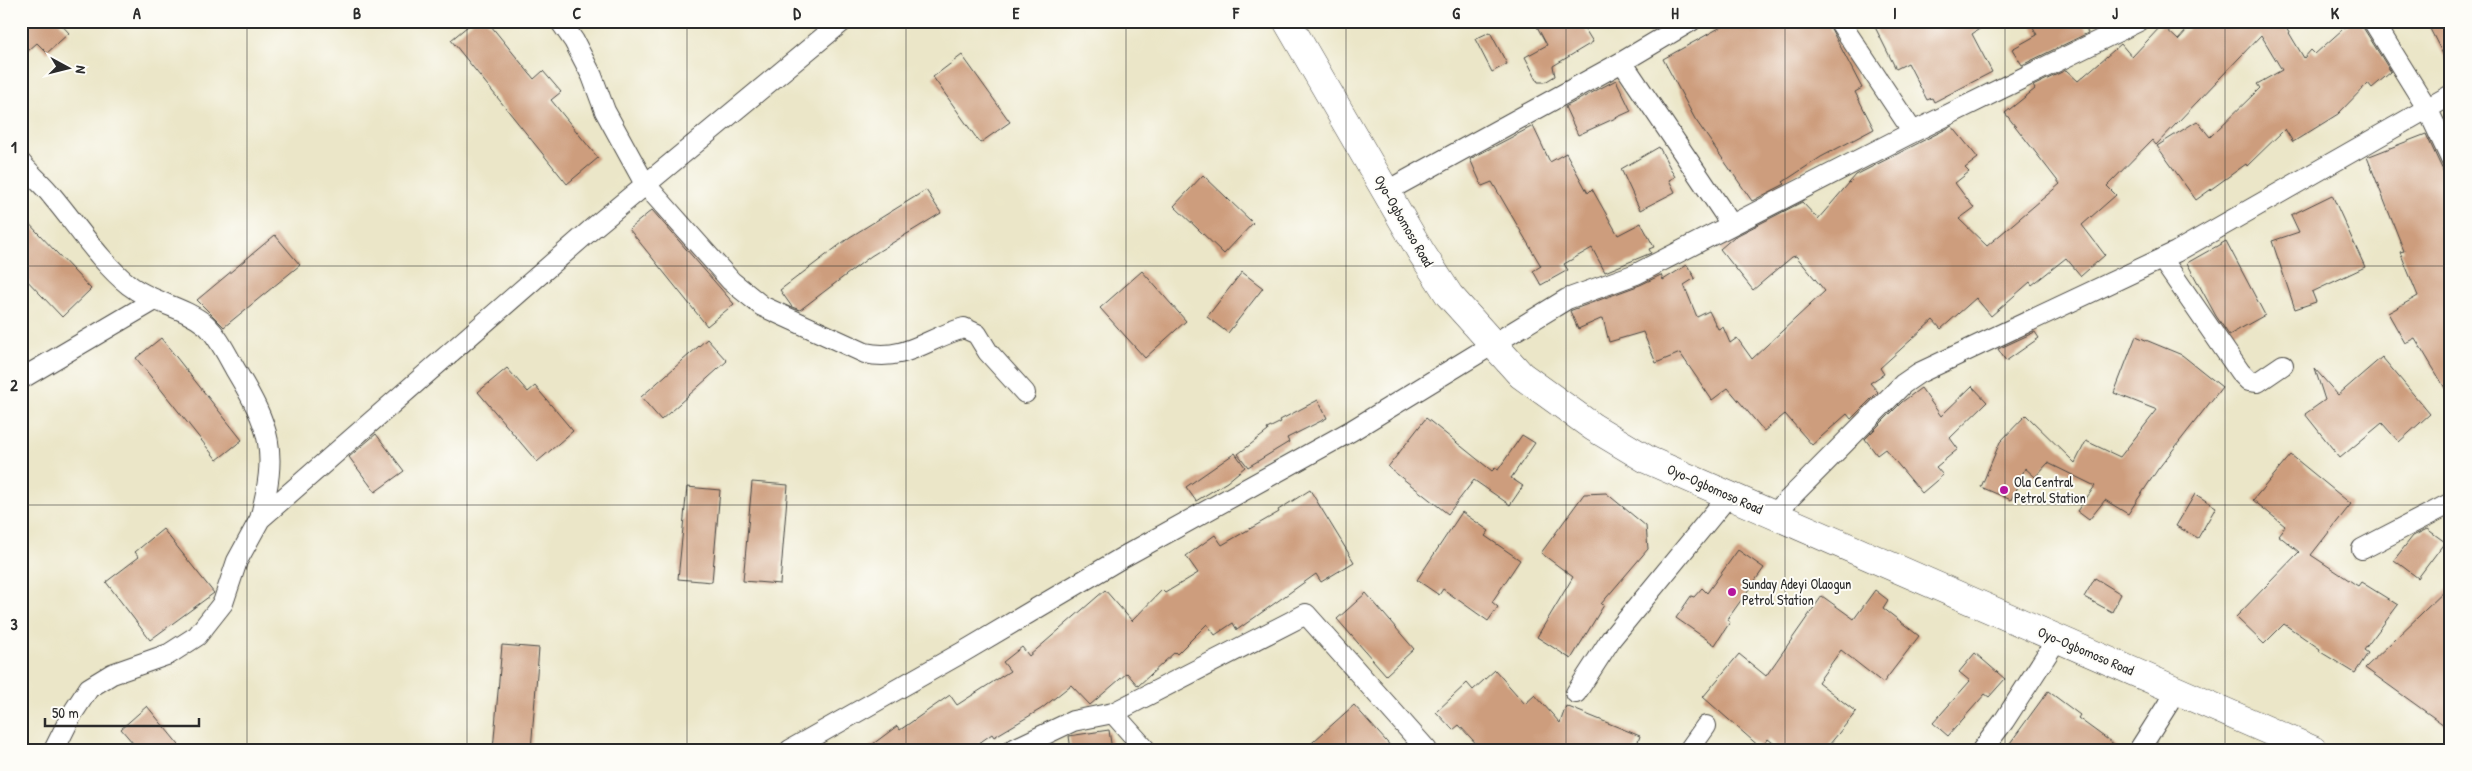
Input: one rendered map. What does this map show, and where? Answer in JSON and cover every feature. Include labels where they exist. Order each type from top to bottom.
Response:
[{"type":"highway","name":"Oyo-Ogbomoso Road","points":[[1287,21],[1421,252],[1449,295],[1521,375],[1593,426],[1648,460],[2313,750]]},
{"type":"street","points":[[560,21],[574,41],[592,76],[605,111],[645,184],[730,281],[762,306],[865,353],[880,356],[903,353],[930,343],[949,332],[964,328],[977,334],[988,352],[1024,393]]},
{"type":"street","points":[[260,519],[645,184],[843,21]]},
{"type":"street","points":[[1387,191],[1622,62],[1691,21]]},
{"type":"street","points":[[1839,21],[1913,132]]},
{"type":"street","points":[[790,750],[963,652],[1125,556],[1351,431],[1567,299],[1636,274],[1913,132],[2103,28],[2139,21]]},
{"type":"street","points":[[2373,21],[2427,108],[2451,159]]},
{"type":"street","points":[[1622,62],[1731,224]]},
{"type":"street","points":[[1774,514],[1903,384],[1919,372],[2162,258],[2451,95]]},
{"type":"street","points":[[21,163],[49,192],[104,259],[129,284],[154,300],[179,308],[206,325],[222,347],[258,407],[267,432],[271,460],[268,488],[260,519],[238,561],[223,603],[197,636],[169,654],[112,674],[89,688],[72,714],[54,750]]},
{"type":"street","points":[[2162,258],[2240,372],[2249,381],[2258,382],[2283,365]]},
{"type":"street","points":[[21,379],[154,300]]},
{"type":"street","points":[[1576,693],[1611,639],[1729,495]]},
{"type":"street","points":[[2362,549],[2451,503]]},
{"type":"street","points":[[1012,750],[1073,721],[1113,713],[1306,614],[1427,750]]},
{"type":"street","points":[[1982,750],[2004,721],[2057,639]]},
{"type":"street","points":[[2139,750],[2177,690]]},
{"type":"street","points":[[1113,713],[1146,750]]},
{"type":"street","points":[[1689,750],[1706,726]]},
{"type":"building","points":[[21,21],[58,21],[69,33],[47,53],[37,43],[21,57]]},
{"type":"building","points":[[474,21],[487,21],[534,79],[543,71],[561,92],[551,100],[598,158],[567,184],[451,40]]},
{"type":"building","points":[[1534,21],[1580,21],[1593,42],[1553,66],[1555,76],[1545,82],[1538,82],[1525,57],[1547,45]]},
{"type":"building","points":[[1732,21],[1827,21],[1862,88],[1855,92],[1874,129],[1821,157],[1783,182],[1785,184],[1752,201],[1695,119],[1663,59]]},
{"type":"building","points":[[1872,21],[1991,21],[1972,34],[1992,72],[1934,102],[1932,98],[1927,100],[1908,63],[1896,69]]},
{"type":"building","points":[[2030,21],[2082,21],[2088,33],[2022,65],[2012,49],[2037,35]]},
{"type":"building","points":[[2195,21],[2282,21],[2304,58],[2311,50],[2315,54],[2352,21],[2359,21],[2391,72],[2372,88],[2368,83],[2338,114],[2293,142],[2285,129],[2247,166],[2246,164],[2196,200],[2157,146],[2197,121],[2210,137],[2260,88],[2257,84],[2282,70],[2261,35],[2156,145],[2152,140],[2107,186],[2116,195],[2082,225],[2105,255],[2081,276],[2066,258],[2032,285],[2030,282],[1991,316],[1976,298],[1941,329],[1933,320],[1880,368],[1884,374],[1870,383],[1878,392],[1851,419],[1847,414],[1812,445],[1785,414],[1764,431],[1728,388],[1712,400],[1680,353],[1656,363],[1643,332],[1609,342],[1603,318],[1578,329],[1570,311],[1640,285],[1661,275],[1663,280],[1687,265],[1695,278],[1684,285],[1697,317],[1709,311],[1718,329],[1723,327],[1730,343],[1737,338],[1752,359],[1825,291],[1796,256],[1792,257],[1753,290],[1720,249],[1734,237],[1802,202],[1818,219],[1856,175],[1952,126],[1978,158],[1965,168],[1969,172],[1955,183],[1974,208],[1959,219],[1987,246],[2060,184],[2005,113],[2035,89],[2033,86],[2066,70],[2078,81],[2121,44],[2132,57],[2162,25],[2178,40]]},
{"type":"building","points":[[2426,21],[2451,21],[2451,70]]},
{"type":"building","points":[[1490,32],[1507,64],[1492,72],[1475,39]]},
{"type":"building","points":[[962,55],[1010,122],[980,143],[933,77]]},
{"type":"building","points":[[1616,80],[1631,111],[1578,135],[1565,107]]},
{"type":"building","points":[[1533,126],[1550,162],[1566,153],[1588,193],[1592,189],[1618,235],[1641,223],[1654,247],[1649,249],[1651,253],[1605,272],[1592,248],[1564,264],[1568,270],[1541,285],[1533,271],[1541,266],[1492,182],[1482,186],[1470,159]]},
{"type":"building","points":[[2426,134],[2451,188],[2451,223],[2445,225],[2451,239],[2451,398],[2415,338],[2405,343],[2388,313],[2418,296],[2400,252],[2404,251],[2367,157]]},
{"type":"building","points":[[1659,147],[1675,177],[1669,180],[1675,192],[1640,210],[1621,169]]},
{"type":"building","points":[[1203,175],[1253,223],[1224,254],[1174,206]]},
{"type":"building","points":[[926,190],[941,213],[871,256],[800,310],[792,307],[780,290],[850,237]]},
{"type":"building","points":[[2332,195],[2365,267],[2312,292],[2316,302],[2295,309],[2272,241],[2299,232],[2291,215]]},
{"type":"building","points":[[652,210],[734,304],[707,326],[629,229]]},
{"type":"building","points":[[21,215],[91,289],[62,317],[21,274]]},
{"type":"building","points":[[275,235],[300,265],[224,327],[197,300]]},
{"type":"building","points":[[2226,241],[2265,315],[2229,335],[2216,316],[2187,263]]},
{"type":"building","points":[[1142,271],[1186,321],[1145,358],[1100,308]]},
{"type":"building","points":[[1242,272],[1263,288],[1228,333],[1207,317]]},
{"type":"building","points":[[2035,332],[2039,338],[2006,361],[1998,349]]},
{"type":"building","points":[[2136,336],[2182,355],[2222,387],[2158,469],[2128,514],[2105,500],[2089,520],[2077,511],[2095,486],[2048,463],[2035,477],[2025,468],[2011,500],[1981,487],[2000,442],[2026,415],[2075,463],[2086,441],[2120,457],[2157,410],[2114,393]]},
{"type":"building","points":[[161,338],[242,440],[217,460],[136,358]]},
{"type":"building","points":[[707,339],[727,361],[661,420],[641,397]]},
{"type":"building","points":[[2382,357],[2430,414],[2399,442],[2382,423],[2340,458],[2305,414],[2325,400],[2315,369],[2338,395]]},
{"type":"building","points":[[507,368],[528,392],[535,386],[573,431],[537,462],[478,392]]},
{"type":"building","points":[[1972,386],[1987,402],[1950,438],[1958,449],[1936,467],[1943,475],[1922,493],[1885,449],[1877,455],[1865,439],[1902,402],[1921,388],[1941,416]]},
{"type":"building","points":[[1318,400],[1327,418],[1287,438],[1289,442],[1248,467],[1238,454],[1268,431],[1267,429],[1281,422],[1280,420]]},
{"type":"building","points":[[1426,418],[1492,471],[1495,468],[1498,470],[1522,435],[1535,443],[1511,478],[1523,486],[1510,505],[1474,480],[1448,514],[1388,467]]},
{"type":"building","points":[[376,434],[404,471],[375,492],[349,457]]},
{"type":"building","points":[[1235,453],[1245,467],[1227,482],[1196,501],[1186,487]]},
{"type":"building","points":[[2291,455],[2351,504],[2311,555],[2358,586],[2361,582],[2398,605],[2364,650],[2368,653],[2355,673],[2319,651],[2320,649],[2284,624],[2264,644],[2236,617],[2299,552],[2278,535],[2285,526],[2253,500]]},
{"type":"building","points":[[752,482],[788,485],[780,584],[743,581]]},
{"type":"building","points":[[687,487],[720,490],[712,582],[678,579]]},
{"type":"building","points":[[1310,490],[1354,562],[1321,582],[1316,574],[1237,630],[1233,623],[1215,635],[1207,624],[1177,654],[1175,652],[1138,686],[1127,673],[1090,705],[1071,685],[1041,709],[994,737],[992,734],[969,750],[865,750],[897,726],[900,730],[950,695],[957,705],[1010,671],[1003,662],[1022,647],[1029,656],[1105,590],[1132,621],[1162,590],[1165,593],[1198,573],[1186,556],[1215,535],[1222,545],[1279,512],[1278,510]]},
{"type":"building","points":[[1606,493],[1646,526],[1648,549],[1601,604],[1604,605],[1571,659],[1537,637],[1573,577],[1541,553],[1584,494]]},
{"type":"building","points":[[2195,494],[2216,507],[2198,538],[2176,526]]},
{"type":"building","points":[[1462,512],[1489,531],[1485,536],[1520,560],[1492,602],[1498,607],[1488,621],[1443,589],[1439,595],[1417,580]]},
{"type":"building","points":[[163,529],[214,593],[150,640],[106,582],[139,557],[135,552]]},
{"type":"building","points":[[2427,529],[2445,542],[2418,578],[2394,560],[2413,536]]},
{"type":"building","points":[[1738,550],[1764,568],[1727,620],[1730,622],[1715,645],[1676,618],[1691,596],[1694,597],[1702,588],[1707,593]]},
{"type":"building","points":[[2095,578],[2121,594],[2112,612],[2084,597]]},
{"type":"building","points":[[2451,585],[2451,730],[2365,668]]},
{"type":"building","points":[[1875,590],[1888,600],[1883,608],[1919,636],[1883,683],[1841,650],[1818,682],[1856,712],[1825,750],[1782,750],[1768,739],[1761,748],[1703,697],[1739,654],[1766,676],[1822,596],[1854,619]]},
{"type":"building","points":[[1366,593],[1414,649],[1386,675],[1337,619]]},
{"type":"building","points":[[502,645],[539,648],[531,750],[493,750]]},
{"type":"building","points":[[1975,653],[2005,679],[1989,697],[1985,694],[1948,736],[1933,723],[1970,681],[1959,672]]},
{"type":"building","points":[[1495,670],[1525,704],[1535,695],[1560,723],[1566,706],[1640,736],[1635,750],[1482,750],[1459,725],[1453,730],[1436,712],[1467,683],[1473,690]]},
{"type":"building","points":[[2048,691],[2080,715],[2078,718],[2122,750],[2005,750]]},
{"type":"building","points":[[1354,705],[1394,750],[1304,750]]},
{"type":"building","points":[[147,706],[183,750],[139,750],[121,729]]},
{"type":"building","points":[[1109,730],[1112,750],[1071,750],[1069,736]]},
{"type":"place","name":"Ola Central Petrol Station","points":[[2004,490]]},
{"type":"place","name":"Sunday Adeyi Olaogun Petrol Station","points":[[1732,592]]}]
